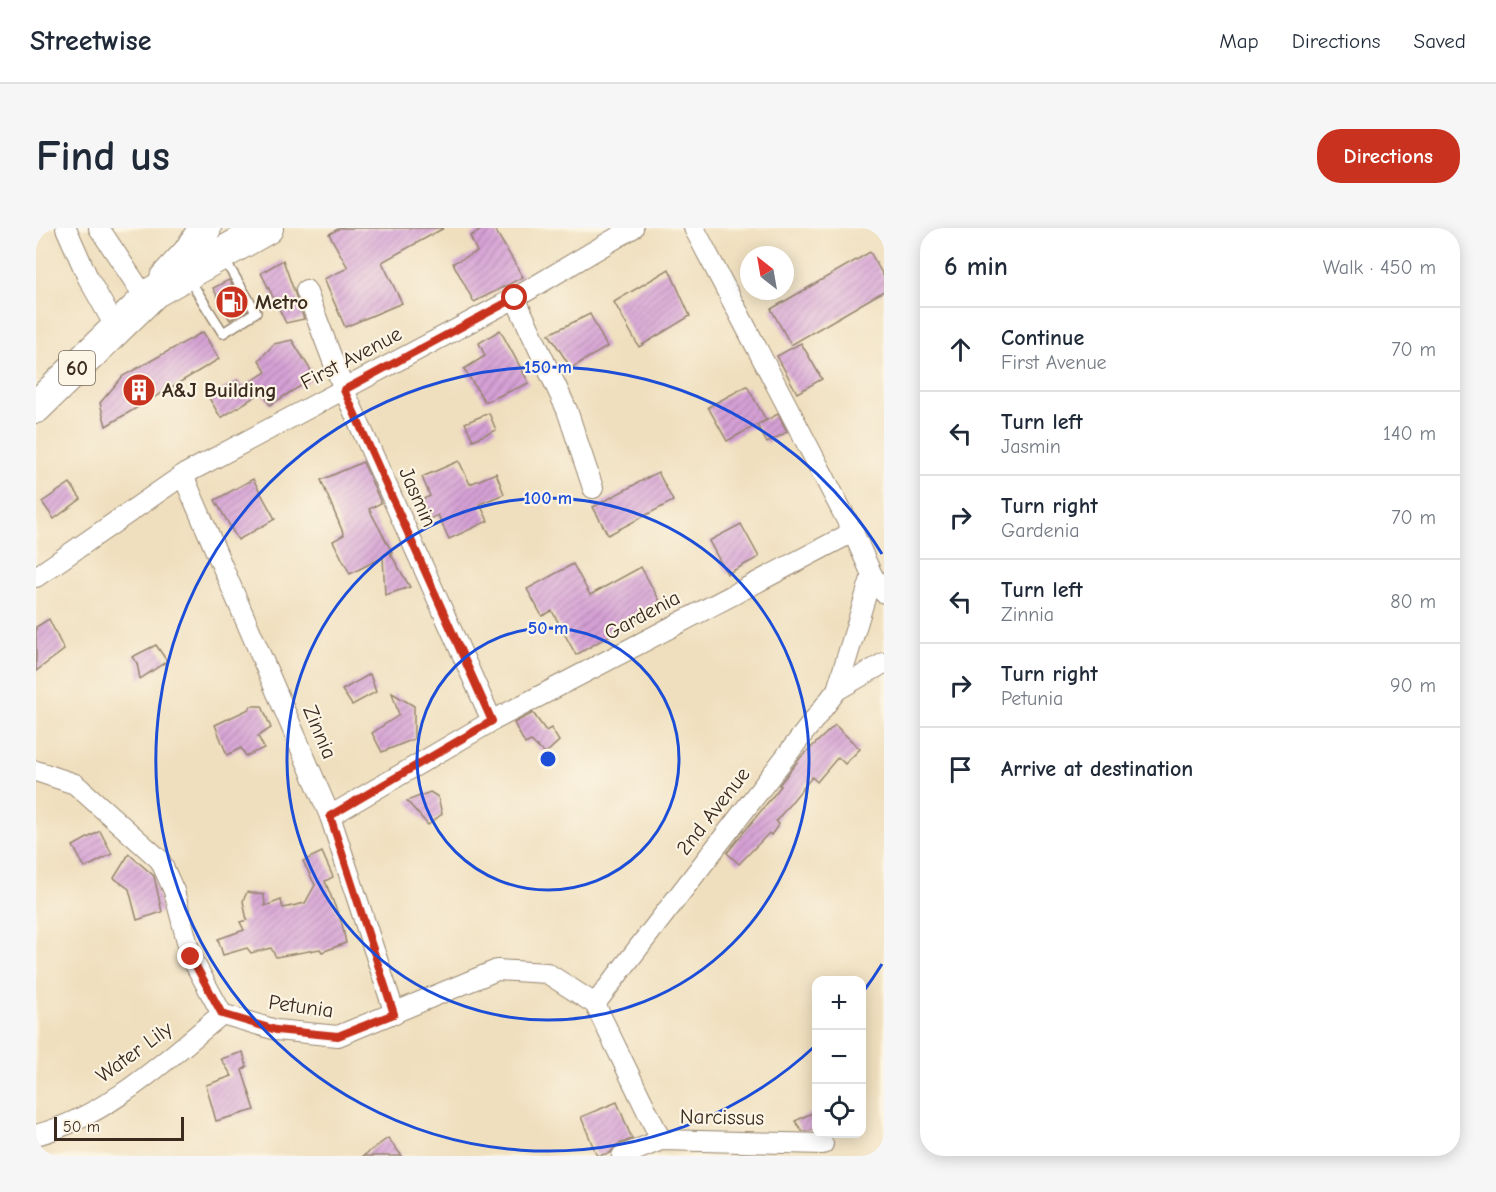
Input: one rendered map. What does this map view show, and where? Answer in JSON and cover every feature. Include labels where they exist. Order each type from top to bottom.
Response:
[{"type":"main road","name":"60","points":[[36,407],[150,296],[189,253],[205,228]]},
{"type":"main road","name":"60","points":[[150,296],[237,238]]},
{"type":"street","points":[[66,228],[88,278],[116,328]]},
{"type":"street","points":[[99,228],[150,296]]},
{"type":"street","name":"First Avenue","points":[[36,577],[183,475],[515,298],[633,228]]},
{"type":"street","points":[[694,228],[853,532],[872,575],[884,593]]},
{"type":"street","name":"Jasmin","points":[[306,290],[344,390],[492,721]]},
{"type":"street","points":[[515,298],[567,410],[593,488]]},
{"type":"street","name":"Zinnia","points":[[183,475],[330,816],[394,1014]]},
{"type":"street","name":"Gardenia","points":[[330,816],[492,721],[853,532]]},
{"type":"street","points":[[837,690],[872,575]]},
{"type":"street","name":"2nd Avenue","points":[[595,1004],[837,690],[884,663]]},
{"type":"street","points":[[36,771],[75,784],[160,860],[174,891],[191,957],[222,1014]]},
{"type":"street","name":"Petunia","points":[[222,1014],[276,1030],[338,1036],[497,970],[546,973],[595,1004]]},
{"type":"street","points":[[595,1004],[661,1140]]},
{"type":"street","name":"Water Lily","points":[[36,1135],[58,1129],[134,1087],[222,1014]]},
{"type":"street","name":"Narcissus","points":[[622,1156],[661,1140],[823,1144]]},
{"type":"lane","points":[[186,274],[223,333],[256,312],[237,238]]},
{"type":"building","points":[[340,228],[444,228],[382,262],[402,303],[345,327],[324,279],[348,268],[329,234]]},
{"type":"building","points":[[485,228],[494,228],[523,277],[474,302],[453,263],[477,252],[470,236]]},
{"type":"building","points":[[870,252],[884,277],[884,291],[791,345],[771,309],[787,300],[794,300],[794,296]]},
{"type":"building","points":[[283,260],[304,319],[286,323],[261,273]]},
{"type":"building","points":[[669,269],[690,316],[639,347],[614,302]]},
{"type":"building","name":"Metro","points":[[229,280],[247,310],[230,320],[213,288]]},
{"type":"building","points":[[590,314],[607,347],[571,368],[549,334]]},
{"type":"building","points":[[500,330],[529,383],[485,402],[464,369],[485,356],[479,343]]},
{"type":"building","name":"A&J Building","points":[[203,332],[219,359],[106,426],[100,403],[123,376]]},
{"type":"building","points":[[292,340],[315,377],[270,405],[262,392],[221,418],[209,398],[238,380],[242,387],[266,372],[259,360],[274,344]]},
{"type":"building","points":[[801,343],[822,379],[797,393],[777,356]]},
{"type":"building","points":[[747,386],[766,420],[727,441],[708,407]]},
{"type":"building","points":[[489,413],[496,430],[473,440],[465,423]]},
{"type":"building","points":[[778,414],[787,432],[767,443],[757,425]]},
{"type":"building","points":[[459,461],[470,484],[496,473],[504,494],[480,504],[488,521],[449,539],[438,515],[430,519],[421,500],[430,496],[422,477]]},
{"type":"building","points":[[363,462],[381,503],[369,509],[392,552],[390,553],[410,587],[385,595],[383,557],[350,574],[333,541],[344,535],[321,480]]},
{"type":"building","points":[[658,472],[673,501],[608,535],[593,507]]},
{"type":"building","points":[[253,479],[275,519],[238,540],[215,500]]},
{"type":"building","points":[[70,483],[81,499],[54,519],[42,502]]},
{"type":"building","points":[[741,524],[759,557],[727,574],[709,541]]},
{"type":"building","points":[[573,564],[590,595],[641,567],[662,605],[576,655],[552,611],[542,616],[527,589]]},
{"type":"building","points":[[49,619],[64,650],[36,671],[36,627]]},
{"type":"building","points":[[156,645],[167,661],[140,679],[137,663],[132,657]]},
{"type":"building","points":[[370,674],[376,692],[352,705],[342,690]]},
{"type":"building","points":[[392,693],[414,706],[414,739],[382,752],[372,733],[399,715]]},
{"type":"building","points":[[251,706],[262,706],[271,728],[258,736],[264,748],[246,756],[241,748],[227,755],[215,725]]},
{"type":"building","points":[[533,713],[546,731],[551,728],[559,741],[545,754],[531,741],[525,744],[514,723]]},
{"type":"building","points":[[835,725],[860,749],[845,764],[838,757],[817,782],[812,777],[776,821],[779,824],[771,835],[769,833],[739,864],[727,853],[781,786],[779,785],[801,757]]},
{"type":"building","points":[[430,792],[438,797],[442,814],[428,825],[407,801]]},
{"type":"building","points":[[100,831],[112,854],[85,868],[73,846]]},
{"type":"building","points":[[322,852],[333,877],[325,881],[342,924],[346,943],[322,952],[320,949],[276,957],[271,948],[251,953],[247,948],[223,955],[218,939],[244,930],[240,922],[247,920],[243,901],[247,892],[264,895],[265,906],[281,900],[283,908],[305,903],[315,885],[303,861]]},
{"type":"building","points":[[129,854],[154,876],[162,912],[137,920],[129,889],[114,878]]},
{"type":"building","points":[[243,1052],[247,1067],[242,1070],[255,1110],[216,1121],[206,1085],[232,1076],[221,1059]]},
{"type":"building","points":[[617,1102],[632,1139],[617,1145],[610,1153],[597,1156],[581,1117]]},
{"type":"building","points":[[812,1113],[812,1130],[802,1131],[795,1121]]},
{"type":"building","points":[[388,1138],[402,1156],[363,1156]]},
{"type":"place","name":"Metro","points":[[232,302]]},
{"type":"place","name":"A&J Building","points":[[139,390]]},
{"type":"route","points":[[191,957],[222,1014],[276,1030],[338,1036],[394,1014],[330,816],[492,721],[344,390],[515,298]]}]
